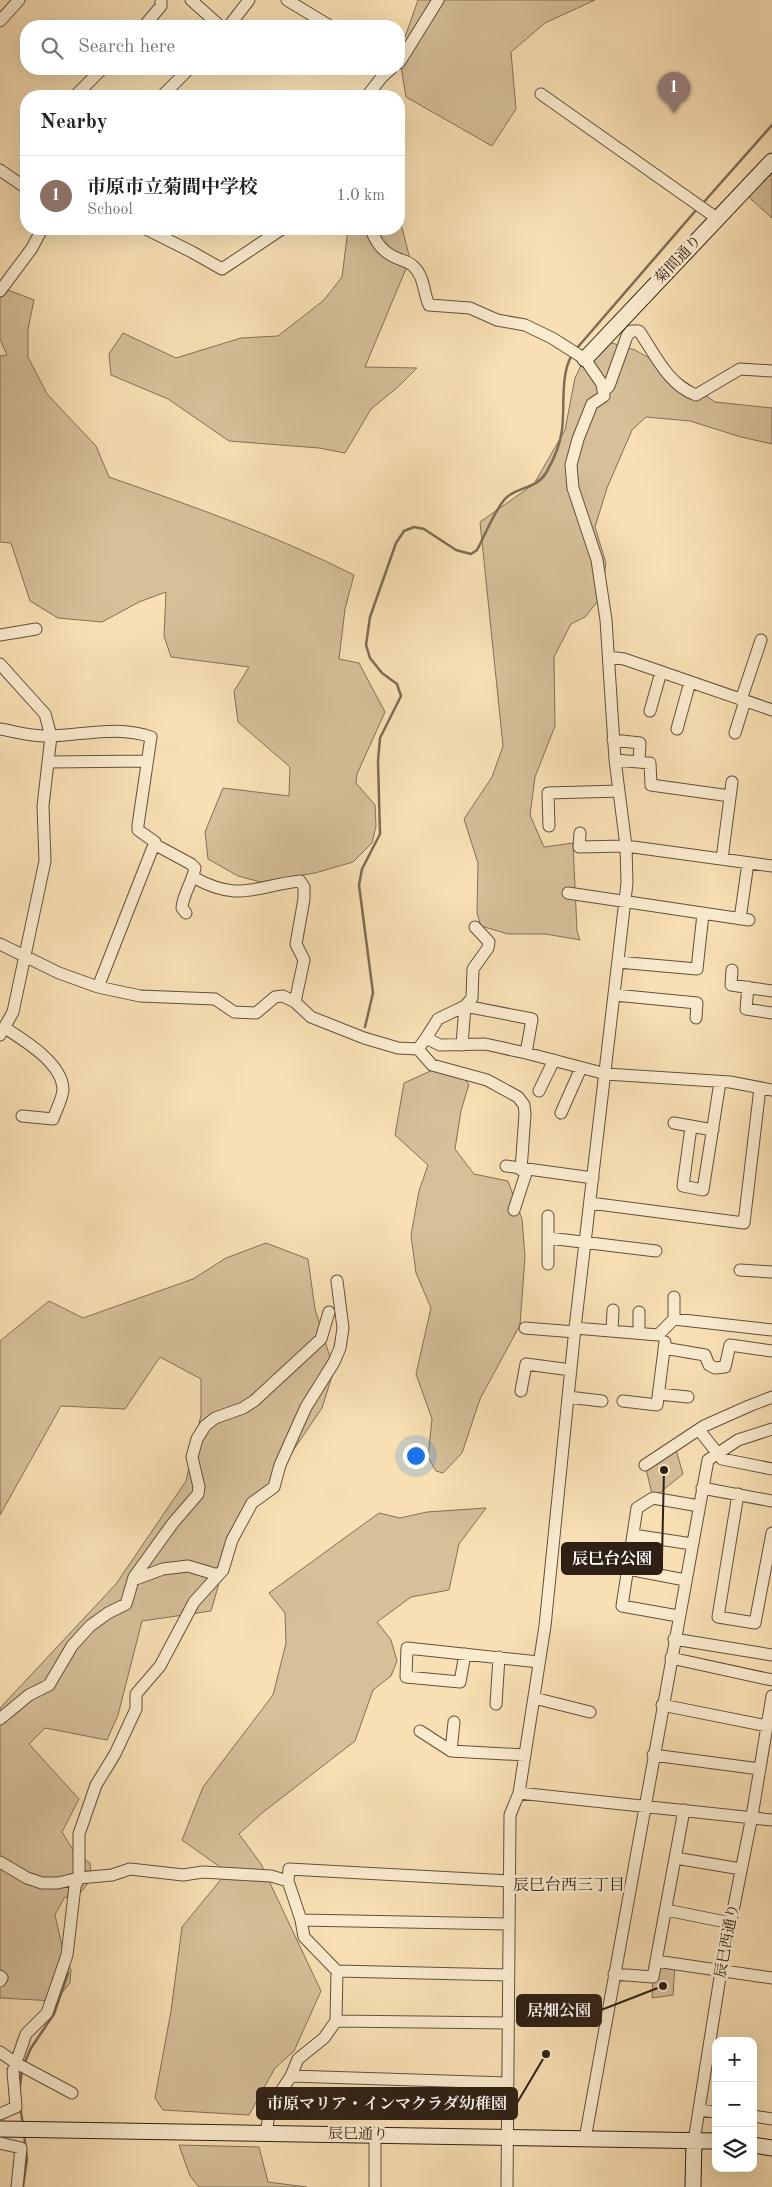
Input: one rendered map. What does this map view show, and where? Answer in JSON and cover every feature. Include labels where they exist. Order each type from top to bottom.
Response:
[{"type":"street","points":[[0,21],[19,0]]},
{"type":"street","points":[[149,20],[161,6],[161,0]]},
{"type":"street","points":[[191,0],[213,20]]},
{"type":"street","points":[[235,20],[250,0]]},
{"type":"street","points":[[287,0],[320,20]]},
{"type":"street","points":[[405,52],[438,0]]},
{"type":"street","points":[[81,90],[96,75]]},
{"type":"street","points":[[168,90],[183,75]]},
{"type":"street","points":[[372,90],[384,75]]},
{"type":"street","points":[[542,94],[718,219]]},
{"type":"street","name":"菊間通り","points":[[585,359],[772,161]]},
{"type":"street","points":[[0,170],[20,184]]},
{"type":"street","points":[[0,291],[32,248],[39,235]]},
{"type":"street","points":[[157,235],[222,269],[273,235]]},
{"type":"street","points":[[374,235],[377,243],[387,253],[407,262],[418,273],[423,280],[429,305],[470,308],[497,320],[525,326],[552,338],[585,359],[602,384],[604,391],[604,396],[592,404],[588,411],[571,465],[573,488],[597,560],[606,620],[615,760],[626,846],[627,883],[575,1330],[545,1626],[519,1793],[510,1815],[507,2187]]},
{"type":"street","points":[[604,391],[609,386],[627,336],[631,330],[639,331],[672,380],[686,391],[696,395],[740,369],[772,371]]},
{"type":"street","points":[[0,635],[36,629]]},
{"type":"street","points":[[735,733],[761,640]]},
{"type":"street","points":[[609,657],[624,659],[772,710]]},
{"type":"street","points":[[1,668],[45,714],[51,736],[43,806],[45,861],[13,1012],[3,1031],[32,1046],[51,1064],[60,1073],[63,1090],[53,1119],[22,1116]]},
{"type":"street","points":[[650,711],[661,672]]},
{"type":"street","points":[[677,729],[690,682]]},
{"type":"street","points":[[0,729],[36,736],[113,732],[142,734],[151,737],[138,830],[152,838],[154,844],[98,987]]},
{"type":"street","points":[[614,740],[640,743],[638,762]]},
{"type":"street","points":[[615,760],[650,763],[651,785],[730,796]]},
{"type":"street","points":[[48,762],[147,761]]},
{"type":"street","points":[[722,859],[732,782]]},
{"type":"street","points":[[549,826],[548,792],[619,791]]},
{"type":"street","points":[[580,833],[579,847],[626,846],[748,863],[772,864]]},
{"type":"street","points":[[154,844],[195,868],[193,877],[182,900],[182,908],[186,913]]},
{"type":"street","points":[[568,893],[625,903],[744,919],[748,863]]},
{"type":"street","points":[[193,877],[211,886],[237,892],[261,890],[300,881],[304,888],[304,899],[296,944],[304,960],[295,1002]]},
{"type":"street","points":[[618,962],[696,969],[703,914]]},
{"type":"street","points":[[418,1050],[438,1019],[466,1006],[472,998],[473,969],[488,948],[489,942],[475,927]]},
{"type":"street","points":[[0,944],[18,955],[25,956],[59,973],[98,987],[140,996],[215,999],[234,1012],[249,1013],[256,1013],[275,997],[283,996],[295,1002],[311,1017],[364,1038],[398,1048],[418,1050],[432,1065],[487,1080],[518,1097],[524,1104],[524,1170],[514,1210]]},
{"type":"street","points":[[732,970],[731,985],[772,991]]},
{"type":"street","points":[[748,987],[746,1009],[772,1013]]},
{"type":"street","points":[[615,996],[696,1004],[696,1018]]},
{"type":"street","points":[[462,1045],[466,1006]]},
{"type":"street","points":[[466,1006],[532,1019],[526,1053]]},
{"type":"street","points":[[426,1038],[440,1045],[484,1044],[606,1074],[720,1082],[766,1089],[744,1223],[590,1203]]},
{"type":"street","points":[[539,1090],[554,1060]]},
{"type":"street","points":[[561,1114],[581,1068]]},
{"type":"street","points":[[691,1127],[683,1186],[703,1190],[720,1082]]},
{"type":"street","points":[[674,1123],[713,1130]]},
{"type":"street","points":[[506,1166],[524,1170],[593,1178]]},
{"type":"street","points":[[548,1216],[548,1264]]},
{"type":"street","points":[[549,1238],[585,1244],[656,1251]]},
{"type":"street","points":[[740,1270],[772,1272]]},
{"type":"street","points":[[0,2114],[16,2107],[13,2071],[16,2062],[26,2034],[47,2013],[67,1954],[74,1886],[79,1878],[78,1834],[96,1785],[115,1754],[136,1709],[136,1694],[160,1666],[194,1602],[223,1570],[232,1540],[252,1503],[274,1487],[306,1408],[334,1362],[340,1348],[343,1328],[337,1280]]},
{"type":"street","points":[[623,1401],[657,1405],[664,1348],[674,1297]]},
{"type":"street","points":[[612,1310],[612,1331]]},
{"type":"street","points":[[0,1719],[29,1695],[48,1685],[72,1646],[90,1626],[108,1613],[126,1604],[133,1580],[173,1523],[198,1494],[199,1488],[192,1457],[197,1439],[205,1426],[214,1418],[244,1408],[254,1401],[321,1339],[329,1312]]},
{"type":"street","points":[[639,1312],[639,1334]]},
{"type":"street","points":[[525,1328],[612,1331],[658,1335],[670,1322]]},
{"type":"street","points":[[670,1322],[772,1330]]},
{"type":"street","points":[[664,1348],[705,1355],[709,1365],[714,1368],[725,1367],[730,1345],[772,1351]]},
{"type":"street","points":[[521,1391],[526,1364],[571,1370]]},
{"type":"street","points":[[659,1394],[688,1397]]},
{"type":"street","points":[[568,1397],[602,1401]]},
{"type":"street","points":[[645,1465],[699,1430],[772,1397]]},
{"type":"street","points":[[584,2140],[670,1658],[708,1460],[738,1440],[772,1429]]},
{"type":"street","points":[[699,1430],[722,1459],[772,1469]]},
{"type":"street","points":[[702,1488],[772,1501]]},
{"type":"street","points":[[738,1494],[718,1617],[755,1624],[772,1533]]},
{"type":"street","points":[[678,1616],[622,1606],[637,1508],[653,1498],[699,1506]]},
{"type":"street","points":[[633,1534],[692,1544]]},
{"type":"street","points":[[133,1580],[163,1569],[188,1566],[218,1575]]},
{"type":"street","points":[[628,1569],[685,1580]]},
{"type":"street","points":[[674,1639],[772,1655]]},
{"type":"street","points":[[466,1654],[460,1682],[406,1677],[407,1648],[499,1657],[539,1662]]},
{"type":"street","points":[[496,1704],[499,1657]]},
{"type":"street","points":[[670,1658],[772,1680]]},
{"type":"street","name":"辰巳西通り","points":[[693,2187],[694,2141],[721,1971],[760,1769],[767,1756],[767,1726],[772,1696]]},
{"type":"street","points":[[534,1698],[590,1712]]},
{"type":"street","points":[[662,1705],[767,1726]]},
{"type":"street","points":[[452,1751],[454,1722]]},
{"type":"street","points":[[420,1731],[452,1751],[525,1754]]},
{"type":"street","points":[[653,1755],[760,1769]]},
{"type":"street","points":[[519,1793],[752,1816],[772,1820]]},
{"type":"street","points":[[614,1974],[652,1977],[684,1810]]},
{"type":"street","points":[[675,1858],[741,1869]]},
{"type":"street","points":[[0,1862],[27,1878],[42,1883],[58,1883],[79,1878],[112,1875],[130,1869],[183,1875],[203,1872],[272,1876],[288,1881]]},
{"type":"street","points":[[508,1881],[289,1869],[288,1881],[301,1920],[304,1937],[337,1971],[508,1975]]},
{"type":"street","points":[[666,1910],[731,1923]]},
{"type":"street","points":[[301,1920],[508,1924]]},
{"type":"street","points":[[656,1961],[772,1978]]},
{"type":"street","points":[[266,2134],[270,2108],[291,2076],[298,2059],[324,2038],[336,2021],[337,1971]]},
{"type":"street","points":[[0,1976],[2,1978],[0,1981]]},
{"type":"street","points":[[336,2021],[508,2022]]},
{"type":"street","points":[[0,2052],[72,2093]]},
{"type":"street","points":[[291,2076],[507,2083]]},
{"type":"street","points":[[699,2110],[712,2112]]},
{"type":"street","points":[[757,2117],[772,2119]]},
{"type":"street","name":"辰巳通り","points":[[0,2129],[712,2142]]},
{"type":"street","points":[[375,2187],[376,2135]]},
{"type":"street","points":[[0,2143],[21,2148],[17,2187]]},
{"type":"street","points":[[757,2146],[772,2148]]},
{"type":"shaded area","points":[[418,0],[595,0],[545,23],[511,52],[516,109],[492,146],[406,97],[402,75],[405,75],[405,37]]},
{"type":"shaded area","points":[[772,161],[772,218],[743,192]]},
{"type":"shaded area","points":[[347,235],[404,235],[410,259],[365,367],[417,368],[398,387],[371,409],[345,453],[319,448],[229,441],[168,399],[111,375],[109,354],[123,333],[176,358],[241,338],[278,336],[324,300],[342,277]]},
{"type":"shaded area","points":[[0,287],[34,300],[28,329],[28,357],[47,394],[96,446],[109,477],[264,534],[354,575],[345,609],[339,659],[359,663],[385,712],[357,774],[356,783],[375,805],[376,826],[372,843],[353,862],[315,873],[261,882],[238,876],[208,859],[205,832],[223,788],[289,796],[290,767],[238,722],[234,691],[249,667],[171,657],[164,636],[166,592],[139,602],[102,622],[58,618],[30,601],[11,543],[0,542],[0,356],[7,355],[0,339]]},
{"type":"shaded area","points":[[602,340],[635,350],[658,363],[715,402],[772,408],[772,444],[741,437],[690,421],[646,417],[632,430],[607,488],[595,527],[606,563],[601,597],[585,617],[571,624],[554,657],[555,726],[535,777],[530,815],[544,847],[573,843],[577,931],[580,940],[546,934],[508,934],[481,926],[477,913],[478,863],[464,819],[492,777],[503,746],[480,522],[534,484],[565,430],[575,378],[587,353]]},
{"type":"shaded area","points":[[448,1063],[469,1084],[461,1111],[455,1149],[474,1174],[508,1181],[522,1219],[525,1257],[520,1325],[480,1399],[462,1453],[443,1473],[436,1471],[428,1457],[432,1419],[416,1374],[431,1308],[416,1273],[411,1235],[419,1191],[428,1165],[395,1135],[404,1083]]},
{"type":"shaded area","points":[[266,1243],[308,1259],[315,1309],[334,1370],[322,1408],[231,1542],[211,1611],[142,1621],[118,1715],[107,1740],[45,1728],[29,1744],[79,1799],[62,1832],[75,1853],[90,1863],[91,1879],[82,1891],[64,1898],[55,1915],[61,1942],[71,1970],[70,1983],[55,2001],[0,1998],[0,1708],[116,1584],[186,1481],[201,1415],[201,1379],[160,1357],[125,1409],[61,1406],[0,1515],[0,1341],[49,1301],[83,1318],[193,1279],[226,1258]]},
{"type":"shaded area","points":[[675,1446],[683,1474],[653,1498],[645,1465]]},
{"type":"shaded area","points":[[486,1508],[459,1544],[449,1590],[411,1597],[377,1622],[391,1640],[397,1661],[391,1676],[373,1690],[355,1741],[262,1813],[239,1834],[261,1864],[321,1991],[294,2051],[275,2068],[249,2115],[163,2110],[155,2098],[171,2011],[182,1927],[227,1872],[182,1840],[203,1787],[273,1695],[286,1643],[285,1613],[269,1593],[379,1513],[400,1518],[427,1512]]},
{"type":"shaded area","points":[[656,1961],[675,1964],[673,1995],[652,1998]]},
{"type":"shaded area","points":[[179,2145],[259,2147],[268,2182],[307,2187],[199,2187],[190,2176]]},
{"type":"waterway","points":[[703,203],[772,125]]},
{"type":"waterway","points":[[577,348],[697,209]]},
{"type":"waterway","points":[[365,1027],[373,993],[359,885],[362,869],[380,834],[378,761],[380,738],[401,696],[397,684],[382,673],[370,658],[366,645],[370,617],[396,543],[404,531],[414,527],[424,529],[456,550],[471,554],[477,550],[503,501],[512,494],[538,482],[546,473],[554,458],[561,436],[564,381],[572,355]]},
{"type":"waterway","points":[[24,2064],[31,2048],[54,2014],[68,1973]]},
{"type":"waterway","points":[[20,2086],[22,2070]]},
{"type":"waterway","points":[[20,2107],[23,2124]]},
{"type":"waterway","points":[[23,2187],[27,2159],[24,2134]]},
{"type":"place","name":"市原市立菊間中学校","points":[[674,113]]},
{"type":"place","name":"辰巳台公園","points":[[664,1470]]},
{"type":"place","name":"居畑公園","points":[[663,1986]]},
{"type":"place","name":"市原マリア・インマクラダ幼稚園","points":[[546,2054]]},
{"type":"district","name":"辰巳台西三丁目","points":[[569,1886]]}]
